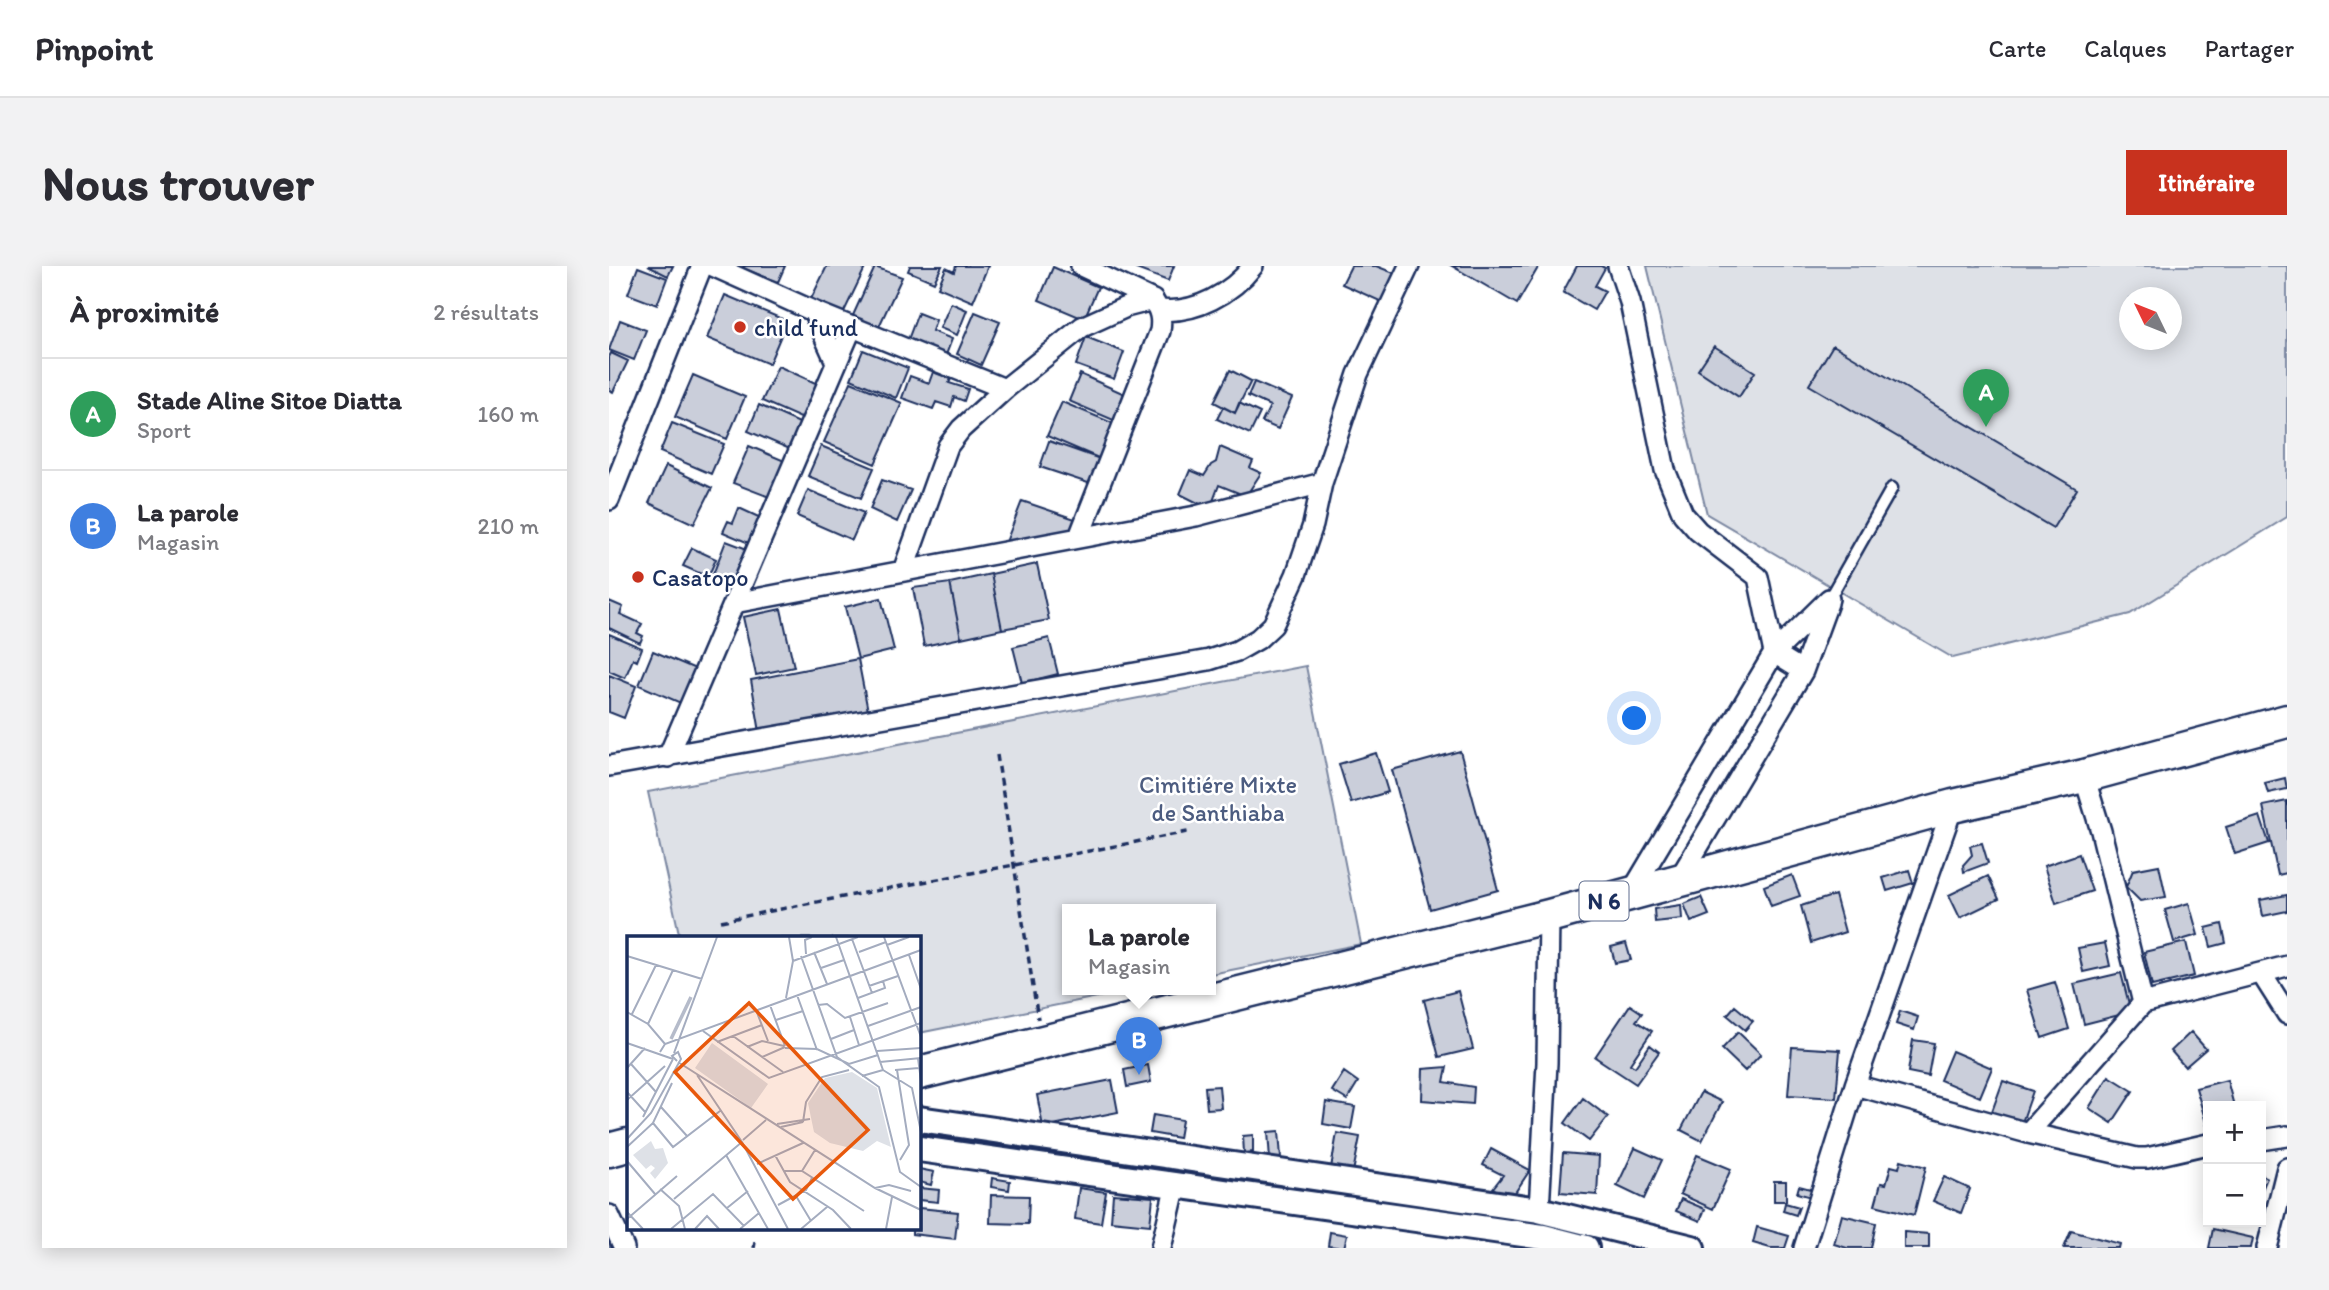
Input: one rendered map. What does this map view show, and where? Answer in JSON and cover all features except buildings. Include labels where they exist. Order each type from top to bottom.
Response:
[{"type":"main road","name":"N 6","points":[[921,1073],[1549,916],[1953,806],[2084,776],[2287,721]]},
{"type":"main road","points":[[609,1126],[627,1129]]},
{"type":"main road","points":[[609,1150],[627,1145]]},
{"type":"street","points":[[609,500],[702,266]]},
{"type":"street","points":[[713,266],[813,311],[1006,389]]},
{"type":"street","points":[[1081,266],[1156,305]]},
{"type":"street","points":[[903,571],[948,446],[961,429],[1006,389],[1093,320],[1126,307],[1156,305],[1182,310],[1202,304],[1227,291],[1253,266]]},
{"type":"street","points":[[609,766],[1209,660],[1237,651],[1258,639],[1273,625],[1296,575],[1313,525],[1322,483],[1358,374],[1409,266]]},
{"type":"street","points":[[1618,266],[1630,302],[1665,470],[1683,513],[1698,531],[1758,577],[1774,653],[1803,671]]},
{"type":"street","points":[[1079,537],[1160,331],[1156,305]]},
{"type":"street","points":[[813,311],[836,362]]},
{"type":"street","points":[[668,757],[852,327]]},
{"type":"street","points":[[734,603],[1196,516],[1322,483]]},
{"type":"street","points":[[1632,893],[1774,653],[1829,599]]},
{"type":"street","points":[[1679,880],[1803,671],[1829,599]]},
{"type":"street","points":[[2084,776],[2101,831],[2143,1003]]},
{"type":"street","points":[[1804,1248],[1854,1085],[1953,806]]},
{"type":"street","points":[[1539,1210],[1547,1063],[1549,916]]},
{"type":"street","points":[[2028,1133],[2143,1003],[2287,966]]},
{"type":"street","points":[[2261,973],[2287,1014]]},
{"type":"street","points":[[1854,1085],[2028,1133],[2137,1158],[2203,1145]]},
{"type":"street","points":[[921,1119],[1539,1210],[1692,1248]]},
{"type":"street","points":[[2266,1139],[2287,1136]]},
{"type":"street","points":[[921,1149],[1176,1184],[1585,1248]]},
{"type":"street","points":[[2267,1248],[2283,1207],[2287,1168]]},
{"type":"street","points":[[1161,1248],[1176,1184]]},
{"type":"street","points":[[609,1215],[624,1248]]},
{"type":"lane","points":[[1829,599],[1892,488]]},
{"type":"path","points":[[997,755],[1041,1043]]},
{"type":"path","points":[[721,921],[863,892],[1015,867],[1192,831]]},
{"type":"path","points":[[754,1248],[755,1242]]},
{"type":"green space","points":[[1647,266],[2287,266],[2287,517],[2130,614],[1953,658],[1707,514]]},
{"type":"green space","name":"Cimitiére Mixte de Santhiaba","points":[[1306,666],[1361,944],[1216,973],[1216,904],[1062,904],[1062,995],[1107,995],[921,1033],[921,936],[680,936],[648,792]]},
{"type":"place","name":"child fund","points":[[740,327]]},
{"type":"place","name":"Stade Aline Sitoe Diatta","points":[[1986,427]]},
{"type":"place","name":"Casatopo","points":[[638,577]]},
{"type":"place","name":"La parole","points":[[1139,1075]]}]
